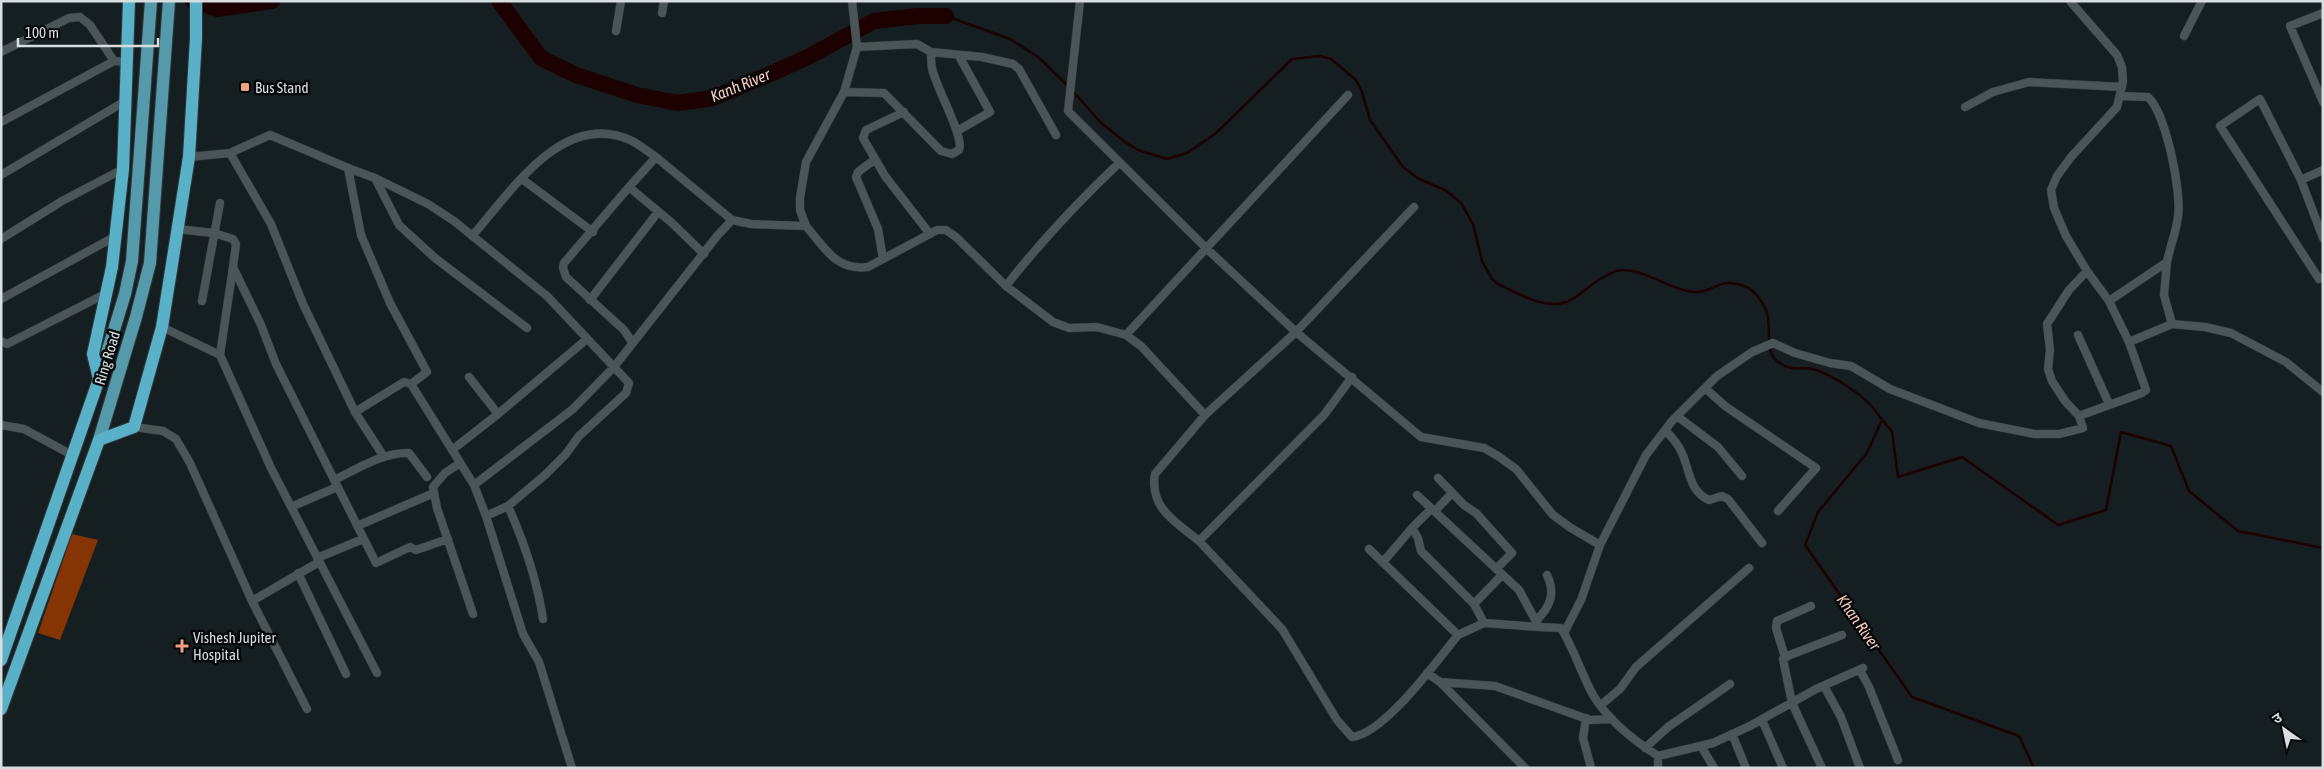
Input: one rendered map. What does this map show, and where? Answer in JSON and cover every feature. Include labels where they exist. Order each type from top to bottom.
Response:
[{"type":"highway","points":[[99,379],[93,354],[108,293],[123,169],[130,18],[129,1]]},
{"type":"highway","points":[[99,440],[134,428],[162,327],[188,157],[196,38],[196,1]]},
{"type":"highway","name":"Ring Road","points":[[1,660],[99,379]]},
{"type":"highway","name":"Ring Road","points":[[1,709],[99,440]]},
{"type":"main road","name":"Ring Road","points":[[99,379],[125,294],[132,260],[151,1]]},
{"type":"main road","name":"Ring Road","points":[[99,440],[150,263],[169,1]]},
{"type":"street","points":[[616,31],[621,1]]},
{"type":"street","points":[[662,14],[664,1]]},
{"type":"street","points":[[852,1],[857,47],[844,92],[806,162],[800,198],[801,214],[806,226],[842,264],[857,268],[868,267],[937,230],[946,230],[956,236],[1006,286],[1053,322],[1069,328],[1097,327],[1126,334],[1142,346],[1205,415]]},
{"type":"street","points":[[1080,1],[1068,112],[1207,249],[1296,332],[1352,377],[1421,437],[1484,448],[1498,456],[1516,469],[1554,515],[1571,528],[1600,545]]},
{"type":"street","points":[[2070,1],[2112,49],[2122,67],[2123,84],[2117,107],[2072,157],[2057,176],[2050,190],[2054,208],[2066,236],[2087,271],[2110,301],[2129,342],[2146,390],[2079,416]]},
{"type":"street","points":[[2184,36],[2202,1]]},
{"type":"street","points":[[2323,13],[2290,26],[2323,102]]},
{"type":"street","points":[[1,52],[69,18],[80,17],[90,25],[114,61]]},
{"type":"street","points":[[857,47],[917,44],[931,52],[982,57],[1013,64],[1019,69],[1056,135]]},
{"type":"street","points":[[844,92],[884,93],[946,154],[952,154],[960,147],[957,131],[944,103],[932,68],[931,52]]},
{"type":"street","points":[[957,131],[990,112],[959,56]]},
{"type":"street","points":[[1,122],[114,61],[128,62]]},
{"type":"street","points":[[1965,107],[1993,92],[2029,82],[2123,84]]},
{"type":"street","points":[[1126,334],[1348,95]]},
{"type":"street","points":[[2120,96],[2148,97],[2158,108],[2166,135],[2178,191],[2178,216],[2167,262],[2164,295],[2172,324]]},
{"type":"street","points":[[2323,238],[2302,180],[2260,99],[2220,126],[2319,279],[2323,277]]},
{"type":"street","points":[[1,175],[127,100]]},
{"type":"street","points":[[904,112],[866,130],[863,133],[863,138],[874,160],[930,234]]},
{"type":"street","points":[[472,236],[522,179],[549,153],[566,142],[584,136],[600,134],[615,135],[632,141],[656,157],[737,221],[806,226]]},
{"type":"street","points":[[188,157],[230,153],[270,136],[375,178],[428,204],[472,236],[547,296],[629,383],[626,393],[579,436],[565,455],[545,475],[508,506],[486,516]]},
{"type":"street","points":[[230,153],[275,233],[303,304],[355,412],[384,456]]},
{"type":"street","points":[[632,342],[624,330],[566,277],[562,268],[564,263],[593,232],[656,157]]},
{"type":"street","points":[[874,160],[858,172],[856,177],[878,229],[883,259]]},
{"type":"street","points":[[1006,286],[1037,247],[1075,205],[1119,163]]},
{"type":"street","points":[[348,168],[361,235],[390,304],[427,372],[411,384]]},
{"type":"street","points":[[1,238],[62,201],[123,169]]},
{"type":"street","points":[[2302,180],[2323,170]]},
{"type":"street","points":[[375,178],[399,225],[435,258],[527,328]]},
{"type":"street","points":[[522,179],[593,232]]},
{"type":"street","points":[[629,187],[704,254]]},
{"type":"street","points":[[202,301],[220,204]]},
{"type":"street","points":[[1414,207],[1296,332],[1205,415],[1155,474],[1153,486],[1156,498],[1164,511],[1199,541],[1282,629],[1337,720],[1352,737],[1361,736],[1394,710],[1458,635],[1484,623],[1537,624],[1561,628],[1593,695],[1612,719],[1645,748],[1658,756],[1701,746],[1732,734],[1861,669],[1898,760]]},
{"type":"street","points":[[590,300],[658,212]]},
{"type":"street","points":[[474,486],[573,409],[614,366],[704,254],[737,221]]},
{"type":"street","points":[[177,229],[228,236],[236,244],[220,355],[291,507],[377,673]]},
{"type":"street","points":[[1,298],[116,236]]},
{"type":"street","points":[[2110,301],[2167,262]]},
{"type":"street","points":[[233,266],[262,325],[276,364],[376,563],[410,547],[416,550],[448,539]]},
{"type":"street","points":[[1564,633],[1580,600],[1600,545],[1646,455],[1677,416],[1717,376],[1752,352],[1770,345],[1830,363],[1851,366],[1890,389],[1979,423],[2035,434],[2059,434],[2084,428],[2079,416],[2065,401],[2052,381],[2048,369],[2050,350],[2047,324],[2069,290],[2087,271]]},
{"type":"street","points":[[1,341],[7,344],[108,293]]},
{"type":"street","points":[[2129,342],[2172,324],[2205,327],[2231,333],[2286,362],[2323,392]]},
{"type":"street","points":[[162,327],[220,355]]},
{"type":"street","points":[[2078,335],[2109,404]]},
{"type":"street","points":[[452,450],[587,339]]},
{"type":"street","points":[[469,377],[498,414]]},
{"type":"street","points":[[1199,541],[1324,415],[1352,377]]},
{"type":"street","points":[[355,412],[404,382],[411,384],[460,463],[474,486],[486,516],[523,634],[539,662],[572,768]]},
{"type":"street","points":[[1705,388],[1725,406],[1816,468],[1778,511]]},
{"type":"street","points":[[1677,416],[1718,447],[1742,476]]},
{"type":"street","points":[[1,425],[24,429],[72,454]]},
{"type":"street","points":[[134,428],[163,431],[176,439],[190,462],[252,601],[307,710]]},
{"type":"street","points":[[1665,430],[1683,454],[1690,481],[1702,496],[1709,500],[1722,496],[1728,499],[1762,543]]},
{"type":"street","points":[[291,507],[384,456],[410,453],[427,477]]},
{"type":"street","points":[[460,463],[445,473],[433,488],[473,614]]},
{"type":"street","points":[[1438,478],[1452,493],[1476,513],[1512,554],[1474,604]]},
{"type":"street","points":[[357,526],[434,493]]},
{"type":"street","points":[[1383,562],[1412,528],[1452,493]]},
{"type":"street","points":[[1417,495],[1519,590],[1537,624]]},
{"type":"street","points":[[508,506],[520,533],[538,590],[543,619]]},
{"type":"street","points":[[1412,528],[1418,538],[1421,551],[1474,604],[1484,623]]},
{"type":"street","points":[[252,601],[318,560],[363,539]]},
{"type":"street","points":[[1369,549],[1458,635]]},
{"type":"street","points":[[1601,705],[1620,689],[1636,667],[1749,568]]},
{"type":"street","points":[[298,573],[346,674]]},
{"type":"street","points":[[1537,624],[1551,599],[1551,584],[1547,575]]},
{"type":"street","points":[[1811,606],[1777,621],[1776,628],[1785,657],[1783,665],[1792,703],[1822,768]]},
{"type":"street","points":[[1785,657],[1842,635]]},
{"type":"street","points":[[1427,673],[1440,682],[1525,768]]},
{"type":"street","points":[[1440,682],[1495,686],[1586,718],[1612,719]]},
{"type":"street","points":[[1645,748],[1668,727],[1730,684]]},
{"type":"street","points":[[1824,686],[1841,717],[1860,768]]},
{"type":"street","points":[[1586,718],[1583,738],[1591,768]]},
{"type":"street","points":[[1762,720],[1783,768]]},
{"type":"street","points":[[1732,734],[1746,768]]},
{"type":"street","points":[[1701,746],[1714,768]]},
{"type":"street","points":[[1658,756],[1658,768]]},
{"type":"shaded area","points":[[72,534],[98,540],[60,640],[38,633]]},
{"type":"waterway","name":"Kanh River","points":[[193,1],[217,9],[272,1]]},
{"type":"waterway","name":"Kanh River","points":[[499,1],[541,58],[576,75],[637,95],[678,103],[713,98],[808,57],[874,21],[918,16],[946,16]]},
{"type":"waterway","points":[[946,16],[1010,39],[1038,57],[1068,86]]},
{"type":"waterway","points":[[1072,90],[1100,122],[1125,142],[1138,150],[1167,159],[1187,153],[1215,134],[1292,59],[1320,56],[1331,59],[1356,80],[1362,92],[1370,120],[1403,167],[1419,179],[1445,190],[1461,203],[1473,224],[1482,261],[1492,279],[1498,284],[1542,303],[1560,304],[1573,299],[1607,275],[1621,270],[1639,273],[1693,292],[1700,292],[1722,284],[1735,283],[1751,290],[1766,310],[1769,323],[1770,350],[1777,361],[1793,368],[1816,370],[1839,381],[1855,391],[1868,403],[1892,431],[1898,477],[1962,457],[2058,525],[2106,510],[2121,432],[2171,446],[2189,491],[2238,531],[2323,548]]},
{"type":"waterway","name":"Khan River","points":[[1881,422],[1867,453],[1818,512],[1805,545],[1912,697],[2019,736],[2034,768]]},
{"type":"place","name":"Bus Stand","points":[[245,87]]},
{"type":"place","name":"Vishesh Jupiter Hospital","points":[[182,646]]}]
